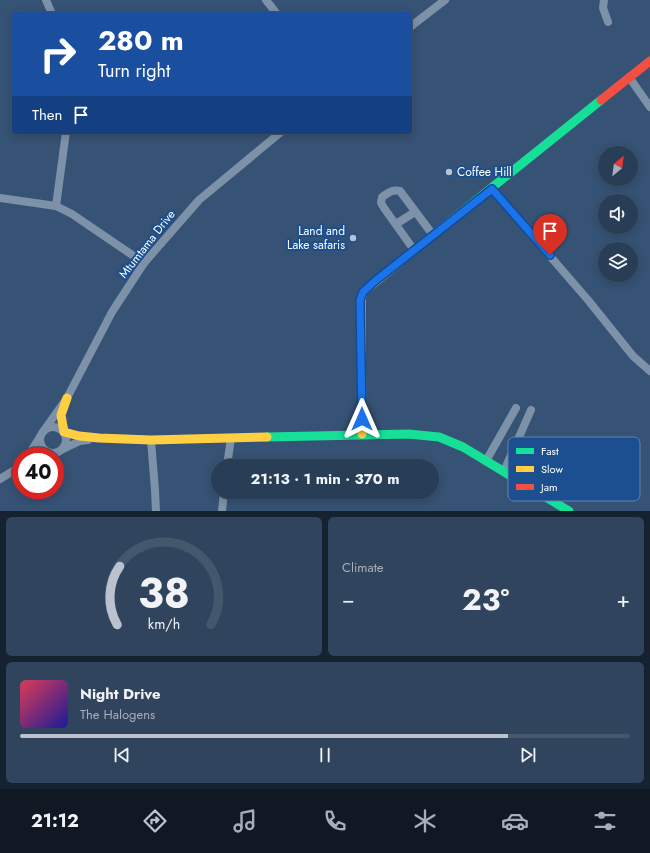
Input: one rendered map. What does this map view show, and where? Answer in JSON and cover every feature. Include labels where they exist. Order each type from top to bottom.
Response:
[{"type":"street","points":[[46,0],[51,12]]},
{"type":"street","points":[[266,0],[275,12]]},
{"type":"street","points":[[412,25],[445,0]]},
{"type":"street","points":[[604,0],[603,8],[608,22]]},
{"type":"street","points":[[362,434],[360,300],[363,292],[650,61]]},
{"type":"street","points":[[629,77],[650,107]]},
{"type":"street","points":[[56,206],[66,134]]},
{"type":"street","name":"Mtumtama Drive","points":[[45,429],[66,398],[112,312],[144,263],[199,200],[279,134]]},
{"type":"street","points":[[492,189],[588,300],[632,356],[650,371]]},
{"type":"street","points":[[414,250],[381,203],[382,197],[390,191],[400,191],[433,235]]},
{"type":"street","points":[[0,198],[56,206],[72,214],[144,263]]},
{"type":"street","points":[[396,224],[415,212]]},
{"type":"street","points":[[64,447],[67,440],[61,416],[66,398]]},
{"type":"street","points":[[486,461],[516,408]]},
{"type":"street","points":[[519,437],[531,410]]},
{"type":"street","points":[[34,447],[45,429],[53,427],[57,427],[64,432],[79,436],[151,440],[408,434],[439,437],[463,447],[508,473]]},
{"type":"street","points":[[40,437],[42,447]]},
{"type":"street","points":[[64,449],[80,441],[99,438]]},
{"type":"street","points":[[228,459],[231,438]]},
{"type":"street","points":[[151,440],[156,511]]},
{"type":"street","points":[[504,471],[508,462]]},
{"type":"street","points":[[0,479],[12,471]]},
{"type":"street","points":[[222,511],[223,499]]},
{"type":"street","points":[[554,501],[570,511]]},
{"type":"traffic: fast","points":[[413,251],[601,100]]},
{"type":"traffic: fast","points":[[267,437],[408,434],[439,437],[463,447],[508,474]]},
{"type":"traffic: fast","points":[[552,501],[569,511]]},
{"type":"traffic: slow","points":[[362,434],[361,300],[363,292],[413,251]]},
{"type":"traffic: slow","points":[[67,398],[61,415],[64,432],[79,436],[151,440],[267,437]]},
{"type":"traffic: jam","points":[[601,100],[650,61]]},
{"type":"place","name":"Coffee Hill","points":[[449,172]]},
{"type":"place","name":"Land and Lake safaris","points":[[353,238]]},
{"type":"route","points":[[362,419],[360,300],[363,292],[368,287],[492,189],[550,255]]}]
